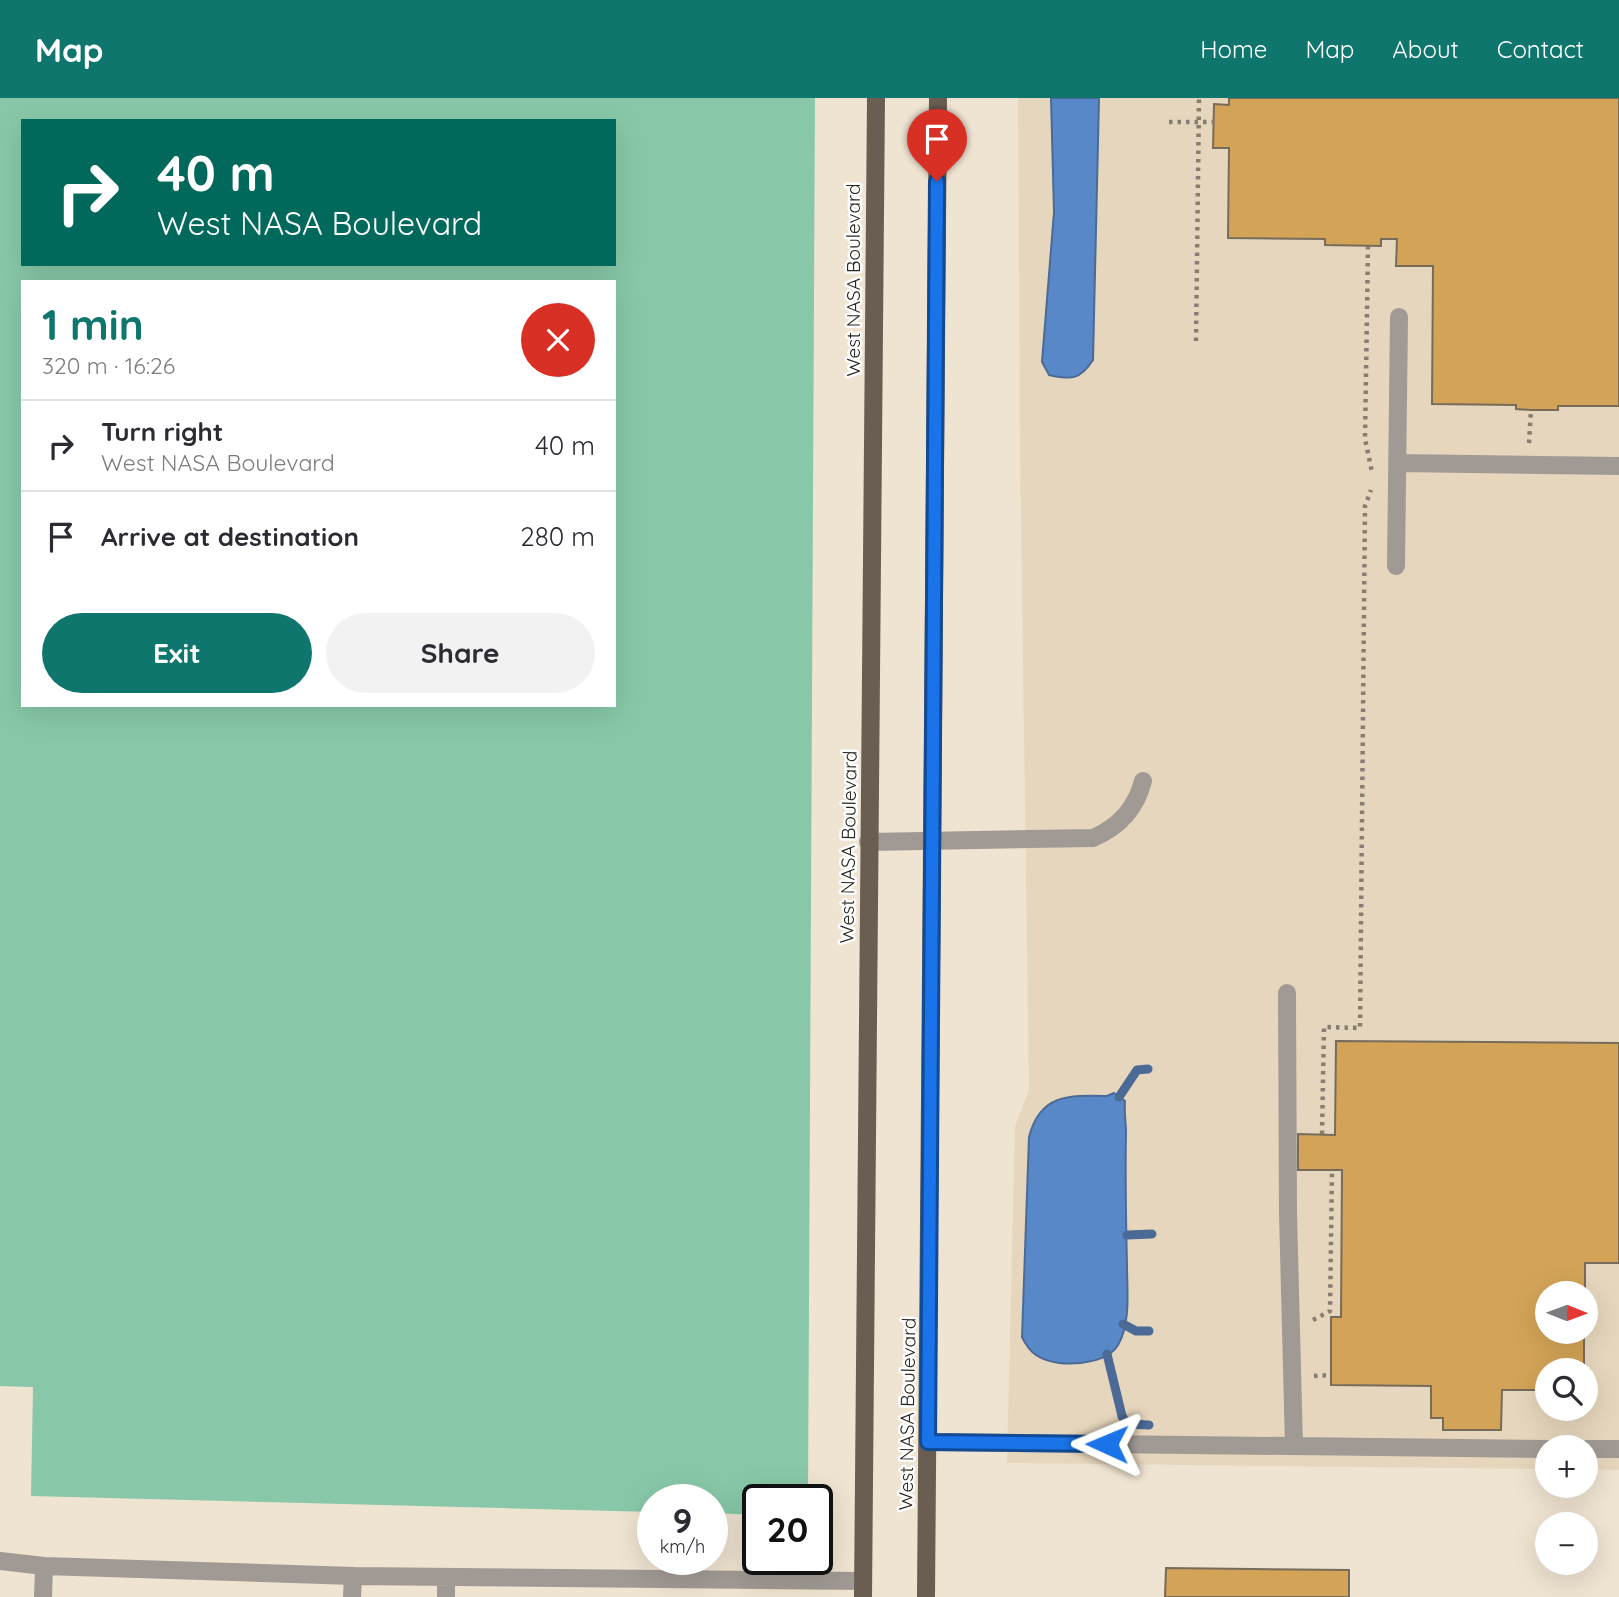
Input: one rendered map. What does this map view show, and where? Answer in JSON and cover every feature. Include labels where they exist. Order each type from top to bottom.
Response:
[{"type":"main road","name":"West NASA Boulevard","points":[[863,1589],[876,98]]},
{"type":"main road","name":"West NASA Boulevard","points":[[926,1597],[938,98]]},
{"type":"lane","points":[[1396,566],[1399,317]]},
{"type":"lane","points":[[1398,463],[1619,466]]},
{"type":"lane","points":[[868,842],[1093,838],[1111,830],[1124,816],[1139,797],[1143,781]]},
{"type":"lane","points":[[1287,993],[1288,1213],[1294,1446]]},
{"type":"lane","points":[[928,1442],[1535,1449]]},
{"type":"lane","points":[[1598,1449],[1619,1449]]},
{"type":"lane","points":[[0,1561],[44,1566],[863,1589]]},
{"type":"lane","points":[[43,1597],[44,1566]]},
{"type":"lane","points":[[352,1597],[353,1576]]},
{"type":"lane","points":[[446,1577],[446,1597]]},
{"type":"path","points":[[1196,341],[1199,98]]},
{"type":"path","points":[[1169,122],[1214,122]]},
{"type":"path","points":[[1322,1135],[1324,1027],[1360,1028],[1365,506],[1374,484],[1364,439],[1368,246]]},
{"type":"path","points":[[1529,444],[1531,410]]},
{"type":"path","points":[[1311,1321],[1330,1311],[1332,1170]]},
{"type":"path","points":[[1310,1376],[1331,1375]]},
{"type":"shaded area","points":[[1018,98],[1619,98],[1619,1470],[1598,1469],[1598,1435],[1535,1435],[1535,1469],[1007,1463],[1015,1127],[1029,1090]]},
{"type":"green space","points":[[0,98],[815,98],[808,1484],[742,1484],[742,1514],[728,1514],[728,1484],[637,1484],[637,1512],[31,1496],[33,1387],[0,1386]]},
{"type":"water","points":[[1051,98],[1099,98],[1093,360],[1079,375],[1069,378],[1049,375],[1042,362],[1054,212]]},
{"type":"water","points":[[1114,1093],[1125,1101],[1128,1296],[1125,1327],[1118,1345],[1100,1359],[1083,1363],[1052,1362],[1032,1352],[1022,1337],[1029,1137],[1040,1112],[1048,1105],[1068,1097],[1107,1096]]},
{"type":"building","points":[[1229,98],[1619,98],[1619,406],[1558,406],[1558,410],[1531,410],[1516,409],[1516,405],[1432,404],[1433,266],[1396,266],[1397,239],[1381,239],[1381,246],[1325,245],[1325,239],[1228,238],[1229,148],[1213,148],[1214,104],[1229,105]]},
{"type":"building","points":[[1336,1041],[1619,1043],[1619,1263],[1585,1263],[1585,1281],[1535,1281],[1535,1344],[1584,1344],[1584,1358],[1535,1358],[1535,1390],[1502,1390],[1501,1430],[1443,1430],[1443,1418],[1431,1418],[1431,1386],[1331,1385],[1331,1317],[1341,1317],[1342,1170],[1298,1170],[1298,1134],[1335,1135]]},
{"type":"building","points":[[1166,1568],[1349,1570],[1349,1597],[1165,1597]]},
{"type":"waterway","points":[[1119,1097],[1137,1070],[1148,1069]]},
{"type":"waterway","points":[[1127,1235],[1152,1234]]},
{"type":"waterway","points":[[1123,1324],[1136,1331],[1149,1331]]},
{"type":"waterway","points":[[1107,1354],[1122,1416],[1127,1424],[1149,1425]]},
{"type":"route","points":[[937,181],[928,1442],[1107,1444]]}]
